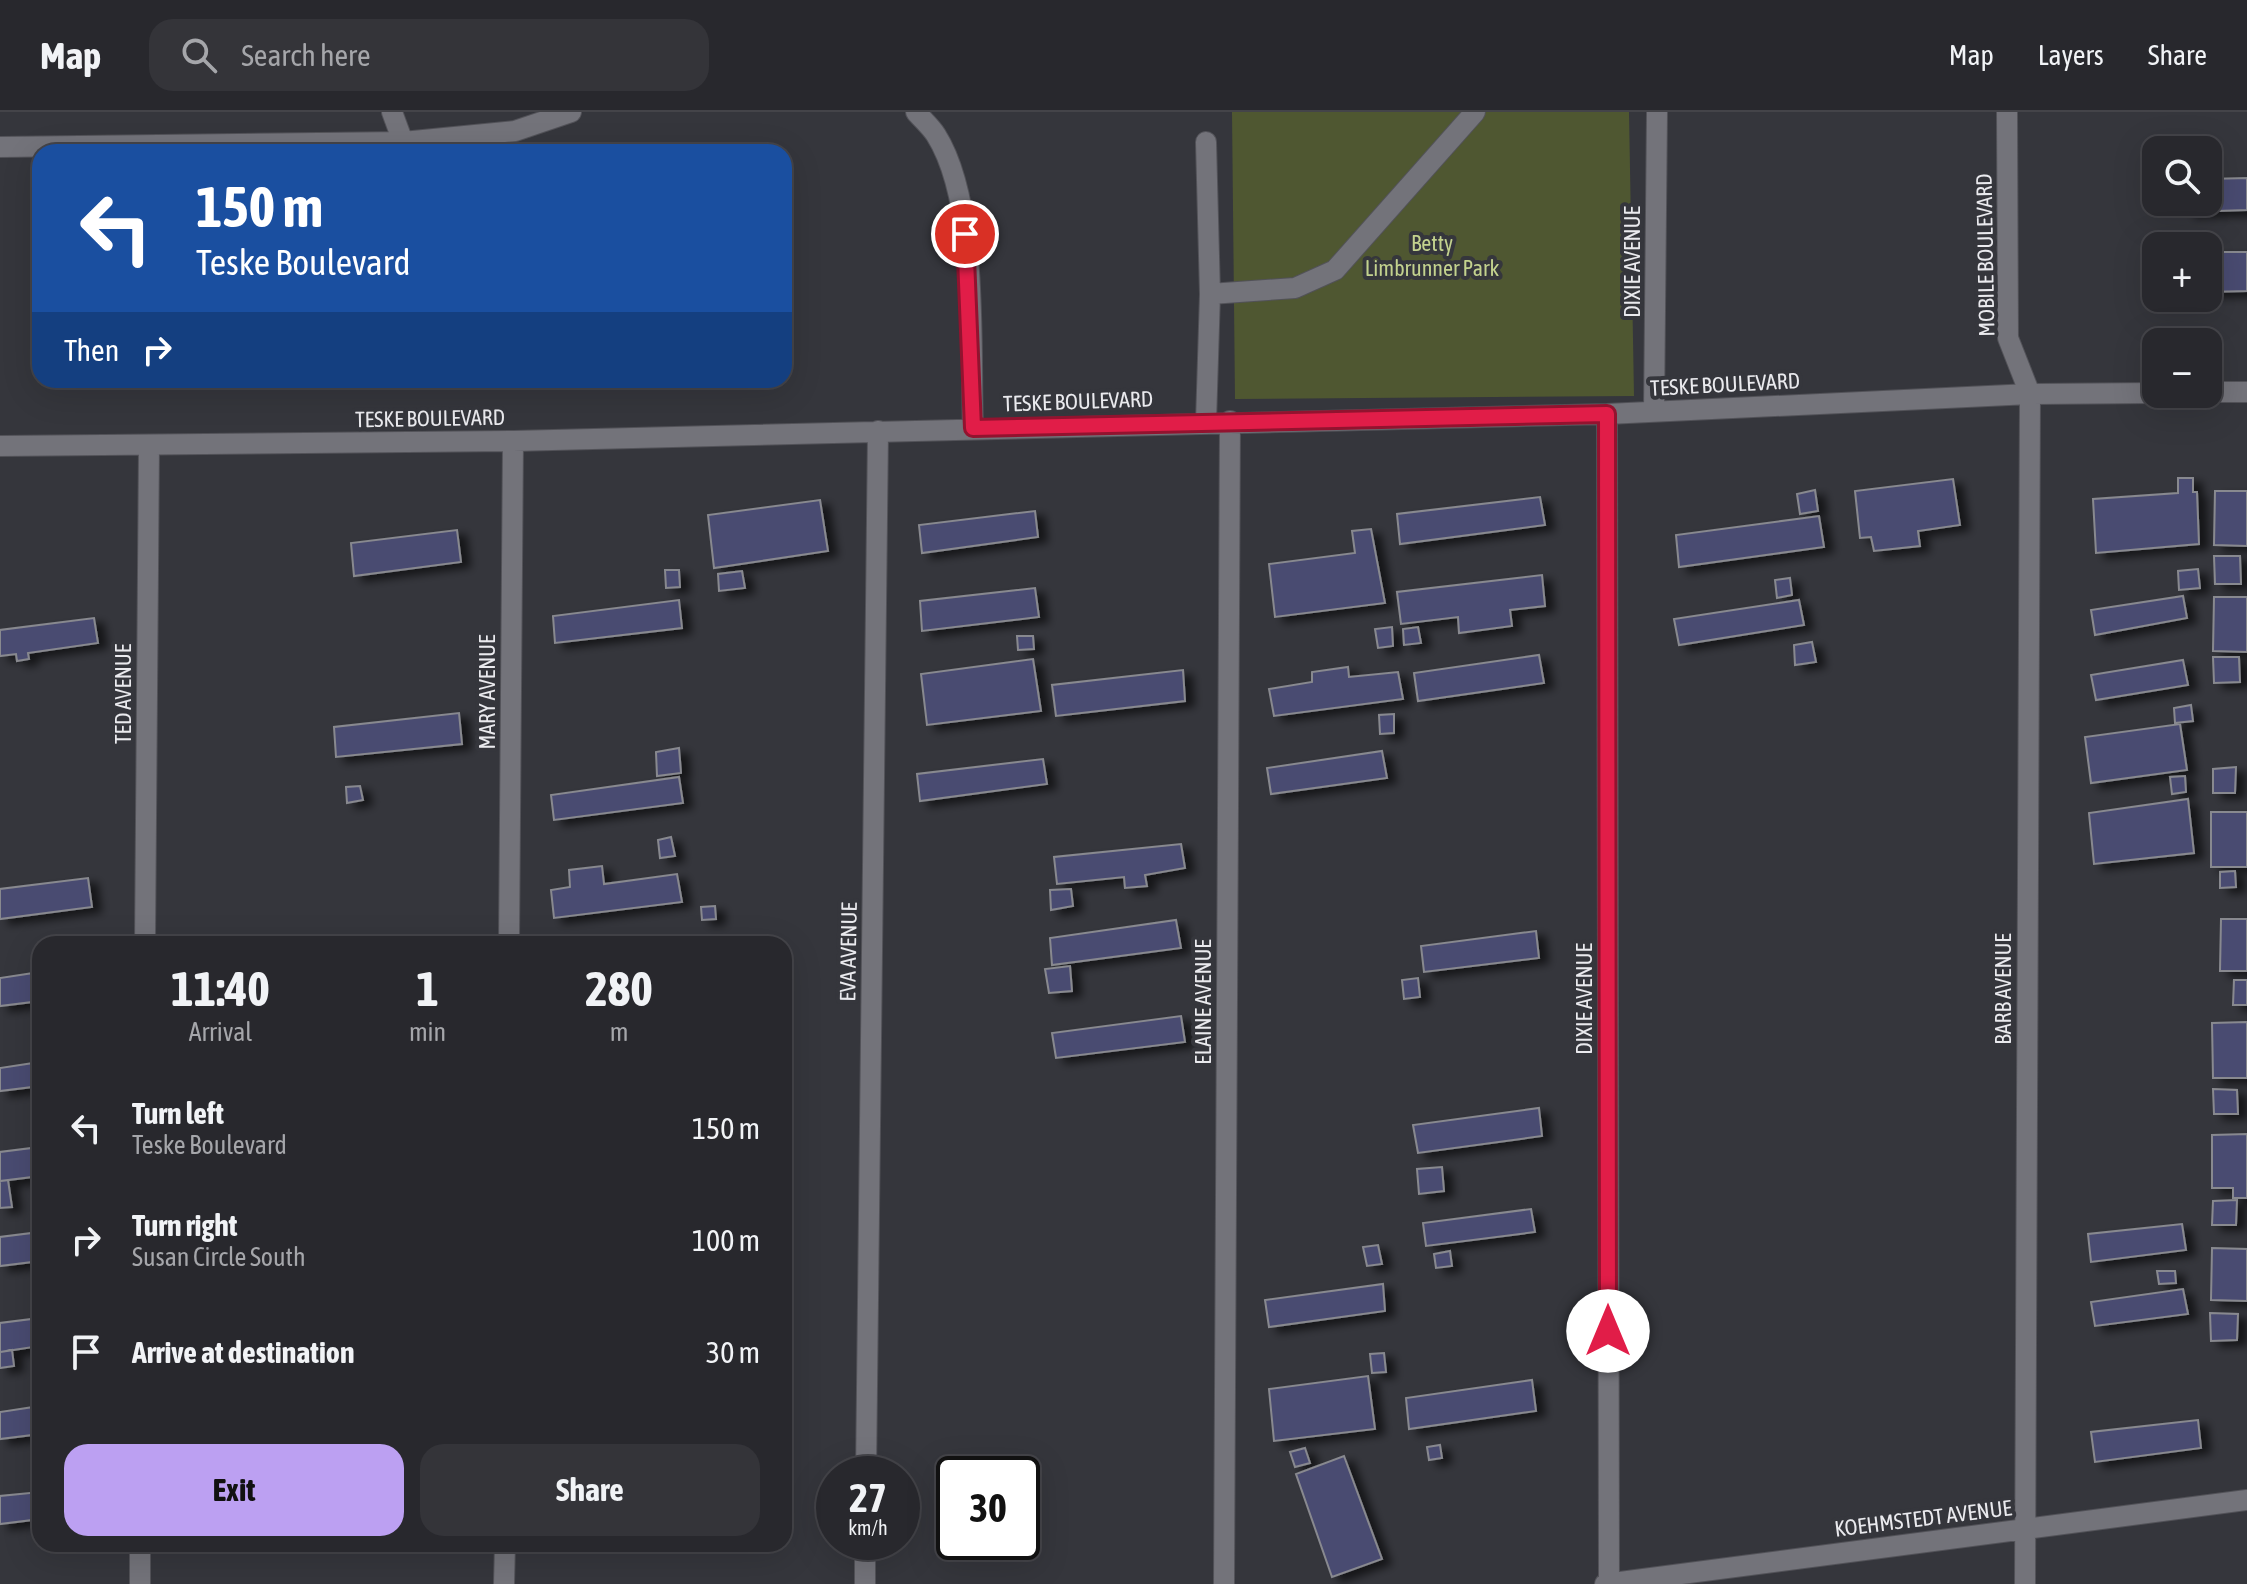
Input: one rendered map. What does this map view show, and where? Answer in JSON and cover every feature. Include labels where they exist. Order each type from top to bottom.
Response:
[{"type":"street","points":[[392,112],[403,142]]},
{"type":"street","points":[[242,144],[403,142],[515,131],[571,112]]},
{"type":"street","points":[[916,112],[936,135],[957,184],[965,240],[973,428]]},
{"type":"street","points":[[1210,294],[1295,288],[1335,270],[1475,112]]},
{"type":"street","name":"DIXIE AVENUE","points":[[1654,411],[1657,112]]},
{"type":"street","name":"MOBILE BOULEVARD","points":[[2007,112],[2008,338],[2030,394]]},
{"type":"street","points":[[1206,142],[1210,294],[1206,422]]},
{"type":"street","points":[[0,147],[32,147]]},
{"type":"street","points":[[2222,392],[2247,392]]},
{"type":"street","name":"TESKE BOULEVARD","points":[[0,446],[513,441],[1607,414],[2030,394],[2142,393]]},
{"type":"street","name":"BARB AVENUE","points":[[2025,1584],[2030,394]]},
{"type":"street","name":"DIXIE AVENUE","points":[[1607,414],[1607,1584]]},
{"type":"street","name":"ELAINE AVENUE","points":[[1224,1584],[1230,421]]},
{"type":"street","name":"EVA AVENUE","points":[[866,1456],[878,431]]},
{"type":"street","name":"MARY AVENUE","points":[[509,936],[513,441]]},
{"type":"street","name":"TED AVENUE","points":[[145,936],[149,445]]},
{"type":"street","name":"KOEHMSTEDT AVENUE","points":[[1607,1584],[2247,1500]]},
{"type":"street","points":[[140,1552],[140,1584]]},
{"type":"street","points":[[504,1584],[505,1552]]},
{"type":"street","points":[[865,1560],[865,1584]]},
{"type":"green space","name":"Betty Limbrunner Park","points":[[1232,112],[1629,112],[1634,396],[1235,399]]},
{"type":"building","points":[[2247,178],[2247,210],[2222,211],[2222,179]]},
{"type":"building","points":[[2222,252],[2247,252],[2247,291],[2222,292]]},
{"type":"building","points":[[2178,478],[2193,478],[2193,492],[2197,492],[2199,544],[2096,553],[2093,499],[2178,493]]},
{"type":"building","points":[[1953,479],[1960,525],[1918,531],[1920,546],[1874,551],[1871,537],[1860,538],[1855,491]]},
{"type":"building","points":[[1815,490],[1818,511],[1800,514],[1797,494]]},
{"type":"building","points":[[2215,491],[2247,491],[2247,546],[2214,545]]},
{"type":"building","points":[[1540,497],[1545,525],[1400,544],[1397,514]]},
{"type":"building","points":[[820,500],[828,551],[714,568],[708,515]]},
{"type":"building","points":[[1035,511],[1038,537],[922,553],[919,525]]},
{"type":"building","points":[[1819,516],[1824,547],[1679,567],[1676,535]]},
{"type":"building","points":[[1371,529],[1385,603],[1275,617],[1269,564],[1355,553],[1352,531]]},
{"type":"building","points":[[457,530],[461,562],[354,576],[351,543]]},
{"type":"building","points":[[2214,556],[2240,556],[2241,584],[2215,584]]},
{"type":"building","points":[[2198,569],[2200,588],[2179,590],[2178,571]]},
{"type":"building","points":[[665,570],[679,570],[680,587],[666,588]]},
{"type":"building","points":[[742,571],[745,588],[719,591],[718,574]]},
{"type":"building","points":[[1542,575],[1545,606],[1510,610],[1512,626],[1459,633],[1458,617],[1401,624],[1397,592]]},
{"type":"building","points":[[1790,578],[1792,595],[1777,598],[1775,580]]},
{"type":"building","points":[[1035,588],[1039,617],[922,631],[920,601]]},
{"type":"building","points":[[2183,596],[2187,618],[2095,635],[2091,610]]},
{"type":"building","points":[[2214,597],[2247,597],[2247,652],[2213,651]]},
{"type":"building","points":[[679,600],[682,628],[555,643],[553,616]]},
{"type":"building","points":[[1799,600],[1804,625],[1679,645],[1674,619]]},
{"type":"building","points":[[94,618],[98,643],[28,653],[29,659],[17,661],[16,654],[0,656],[0,630]]},
{"type":"building","points":[[1392,627],[1393,646],[1378,648],[1375,629]]},
{"type":"building","points":[[1418,627],[1421,643],[1404,645],[1403,629]]},
{"type":"building","points":[[1017,636],[1033,636],[1034,649],[1018,650]]},
{"type":"building","points":[[1812,642],[1816,662],[1795,665],[1794,645]]},
{"type":"building","points":[[1539,655],[1544,683],[1418,701],[1414,673]]},
{"type":"building","points":[[2213,657],[2239,657],[2240,682],[2214,683]]},
{"type":"building","points":[[1033,659],[1041,711],[927,725],[921,674]]},
{"type":"building","points":[[2183,660],[2188,685],[2096,700],[2091,675]]},
{"type":"building","points":[[1348,667],[1349,677],[1398,672],[1403,699],[1274,716],[1269,689],[1312,682],[1312,672]]},
{"type":"building","points":[[1183,670],[1185,701],[1056,716],[1052,685]]},
{"type":"building","points":[[2191,705],[2193,721],[2175,723],[2174,708]]},
{"type":"building","points":[[459,713],[462,744],[336,757],[334,727]]},
{"type":"building","points":[[1394,714],[1394,733],[1380,734],[1379,715]]},
{"type":"building","points":[[2180,724],[2187,770],[2091,783],[2085,737]]},
{"type":"building","points":[[679,748],[681,773],[657,776],[656,752]]},
{"type":"building","points":[[1382,751],[1387,778],[1271,794],[1267,768]]},
{"type":"building","points":[[1043,759],[1047,784],[920,801],[917,774]]},
{"type":"building","points":[[2236,767],[2235,793],[2213,793],[2213,769]]},
{"type":"building","points":[[2185,776],[2186,792],[2172,794],[2170,777]]},
{"type":"building","points":[[679,777],[683,803],[554,820],[551,795]]},
{"type":"building","points":[[360,786],[363,800],[347,803],[346,787]]},
{"type":"building","points":[[2188,799],[2194,853],[2094,864],[2089,813]]},
{"type":"building","points":[[2211,812],[2247,812],[2247,867],[2211,867]]},
{"type":"building","points":[[671,837],[675,856],[660,858],[658,840]]},
{"type":"building","points":[[1181,844],[1185,868],[1145,875],[1147,886],[1125,888],[1124,877],[1057,884],[1054,857]]},
{"type":"building","points":[[602,866],[604,884],[677,874],[682,902],[554,918],[551,890],[570,887],[569,870]]},
{"type":"building","points":[[2235,871],[2236,887],[2220,888],[2220,872]]},
{"type":"building","points":[[88,878],[92,907],[0,919],[0,889]]},
{"type":"building","points":[[1071,889],[1073,906],[1051,910],[1050,890]]},
{"type":"building","points":[[715,906],[716,919],[702,920],[701,907]]},
{"type":"building","points":[[2221,919],[2247,919],[2247,971],[2220,971]]},
{"type":"building","points":[[1176,920],[1181,948],[1052,965],[1050,938]]},
{"type":"building","points":[[1536,931],[1539,958],[1424,972],[1421,946]]},
{"type":"building","points":[[1070,966],[1072,991],[1049,993],[1045,969]]},
{"type":"building","points":[[32,973],[32,1002],[0,1006],[0,978]]},
{"type":"building","points":[[1418,978],[1420,997],[1404,999],[1402,980]]},
{"type":"building","points":[[2234,980],[2247,980],[2247,1005],[2233,1005]]},
{"type":"building","points":[[1181,1016],[1185,1042],[1056,1058],[1052,1033]]},
{"type":"building","points":[[2247,1022],[2247,1078],[2213,1078],[2212,1023]]},
{"type":"building","points":[[32,1063],[32,1087],[0,1091],[0,1068]]},
{"type":"building","points":[[2213,1089],[2237,1090],[2238,1114],[2214,1114]]},
{"type":"building","points":[[1539,1108],[1542,1136],[1418,1153],[1413,1125]]},
{"type":"building","points":[[2247,1134],[2247,1198],[2233,1198],[2233,1188],[2212,1188],[2212,1135]]},
{"type":"building","points":[[32,1148],[32,1177],[0,1181],[0,1152]]},
{"type":"building","points":[[1442,1167],[1444,1191],[1419,1194],[1417,1169]]},
{"type":"building","points":[[8,1180],[12,1207],[0,1208],[0,1181]]},
{"type":"building","points":[[2237,1200],[2236,1225],[2212,1225],[2213,1201]]},
{"type":"building","points":[[1531,1209],[1535,1232],[1426,1246],[1423,1223]]},
{"type":"building","points":[[2182,1224],[2186,1250],[2091,1262],[2088,1234]]},
{"type":"building","points":[[32,1233],[32,1262],[0,1266],[0,1237]]},
{"type":"building","points":[[1378,1245],[1382,1264],[1367,1266],[1363,1247]]},
{"type":"building","points":[[2212,1248],[2247,1249],[2247,1301],[2211,1300]]},
{"type":"building","points":[[1450,1251],[1452,1266],[1436,1268],[1434,1254]]},
{"type":"building","points":[[2157,1271],[2175,1271],[2176,1283],[2159,1284]]},
{"type":"building","points":[[1383,1284],[1385,1311],[1269,1327],[1265,1300]]},
{"type":"building","points":[[2183,1289],[2188,1314],[2095,1326],[2091,1302]]},
{"type":"building","points":[[2210,1313],[2238,1314],[2237,1340],[2211,1341]]},
{"type":"building","points":[[32,1319],[32,1347],[0,1352],[0,1323]]},
{"type":"building","points":[[12,1350],[14,1366],[0,1368],[0,1352]]},
{"type":"building","points":[[1384,1353],[1386,1372],[1372,1373],[1370,1354]]},
{"type":"building","points":[[1368,1376],[1375,1429],[1274,1441],[1269,1389]]},
{"type":"building","points":[[1532,1380],[1536,1411],[1409,1429],[1406,1398]]},
{"type":"building","points":[[32,1407],[32,1435],[0,1439],[0,1412]]},
{"type":"building","points":[[2198,1420],[2201,1448],[2095,1462],[2091,1432]]},
{"type":"building","points":[[1440,1445],[1442,1458],[1429,1460],[1427,1447]]},
{"type":"building","points":[[1305,1448],[1310,1463],[1295,1467],[1290,1452]]},
{"type":"building","points":[[1344,1456],[1382,1559],[1332,1577],[1296,1474]]},
{"type":"building","points":[[32,1493],[32,1520],[0,1524],[0,1496]]},
{"type":"route","points":[[965,234],[973,428],[1607,414],[1608,1331]]}]
